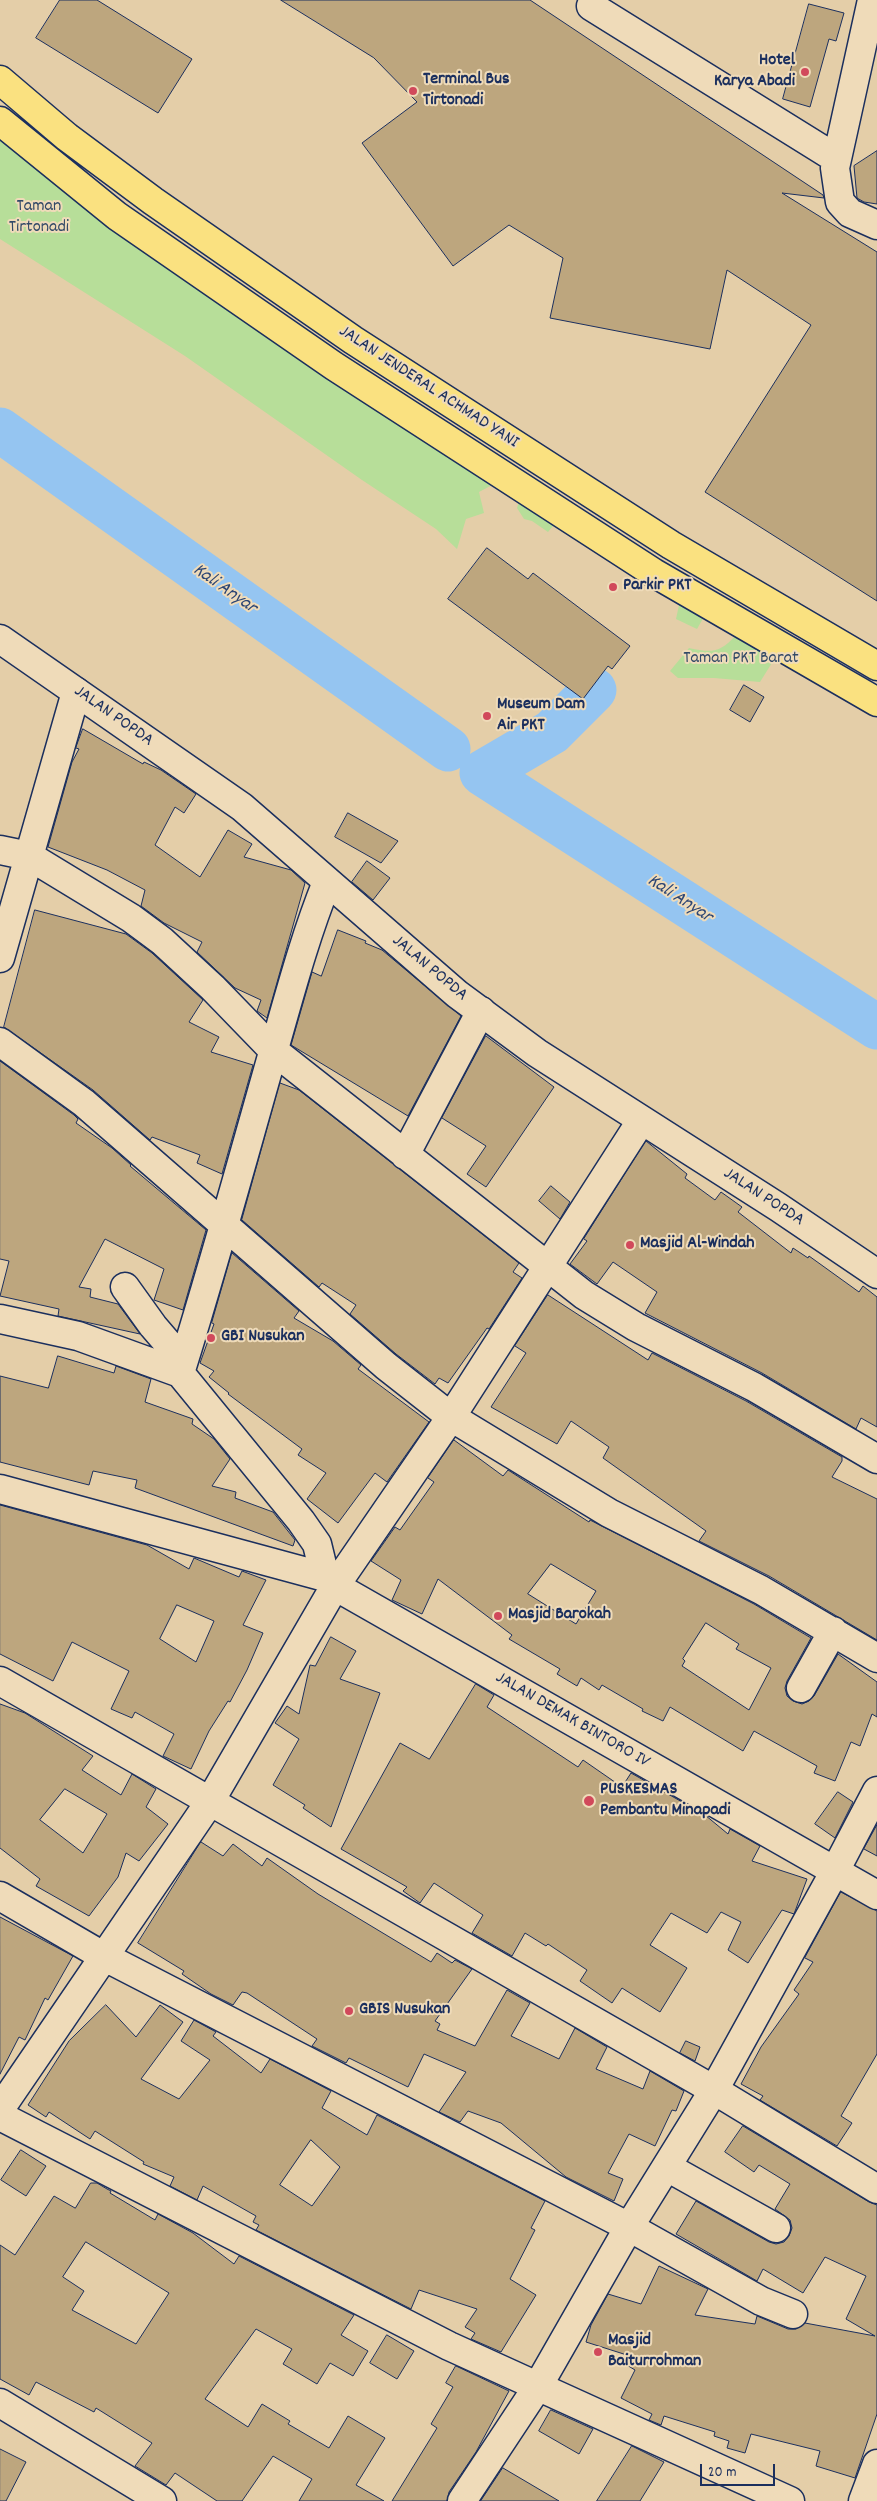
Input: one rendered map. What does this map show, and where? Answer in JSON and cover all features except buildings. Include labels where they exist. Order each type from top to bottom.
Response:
[{"type":"main road","name":"JALAN JENDERAL ACHMAD YANI","points":[[0,80],[67,137],[146,195],[353,340],[671,545],[877,666]]},
{"type":"main road","name":"JALAN JENDERAL ACHMAD YANI","points":[[0,121],[117,216],[284,333],[654,573],[877,702]]},
{"type":"main road","points":[[735,620],[749,591]]},
{"type":"street","points":[[872,0],[869,46],[835,168],[840,202],[850,213],[877,225]]},
{"type":"street","points":[[591,6],[837,159]]},
{"type":"street","name":"JALAN POPDA","points":[[0,639],[224,794],[298,855],[457,994],[537,1053],[877,1274]]},
{"type":"street","points":[[0,958],[76,692]]},
{"type":"street","points":[[0,850],[29,856],[131,918],[162,941],[238,1011],[274,1050],[584,1295],[636,1327],[754,1387],[877,1459]]},
{"type":"street","points":[[181,1367],[274,1050],[294,973],[310,924],[327,882]]},
{"type":"street","points":[[405,1155],[481,1011]]},
{"type":"street","points":[[0,1042],[84,1103],[386,1366],[451,1417],[609,1513],[762,1590],[877,1658]]},
{"type":"street","points":[[0,2109],[209,1803],[330,1581],[451,1417],[641,1120]]},
{"type":"street","points":[[125,1287],[181,1367],[301,1521],[317,1544],[330,1581]]},
{"type":"street","points":[[0,1319],[78,1336],[181,1367]]},
{"type":"street","name":"JALAN DEMAK BINTORO IV","points":[[0,1488],[330,1581],[877,1896]]},
{"type":"street","points":[[801,1688],[833,1632]]},
{"type":"street","points":[[0,1681],[209,1803],[714,2090],[877,2189]]},
{"type":"street","points":[[462,2501],[538,2386],[630,2227],[714,2090],[877,1791]]},
{"type":"street","points":[[0,1896],[103,1956],[630,2227],[761,2301],[793,2314]]},
{"type":"street","points":[[0,2116],[392,2318],[790,2501]]},
{"type":"street","points":[[667,2167],[776,2228]]},
{"type":"street","points":[[0,2403],[162,2501]]},
{"type":"street","points":[[863,2501],[877,2464]]},
{"type":"green space","name":"Taman Tirtonadi","points":[[0,139],[54,183],[496,483],[479,492],[484,513],[466,519],[457,549],[436,529],[362,480],[185,356],[0,239]]},
{"type":"green space","points":[[520,498],[705,615],[697,629],[676,619],[679,605],[553,526],[548,532],[532,521],[524,519],[517,508]]},
{"type":"green space","name":"Taman PKT Barat","points":[[736,635],[775,658],[760,682],[714,678],[678,678],[670,671],[689,648],[704,651],[715,650],[725,645]]},
{"type":"waterway","name":"Kali Anyar","points":[[0,430],[448,749]]},
{"type":"waterway","name":"Kali Anyar","points":[[594,690],[552,732],[482,773],[877,1027]]},
{"type":"place","name":"Hotel Karya Abadi","points":[[805,72]]},
{"type":"place","name":"Terminal Bus Tirtonadi","points":[[413,91]]},
{"type":"place","name":"Parkir PKT","points":[[613,587]]},
{"type":"place","name":"Museum Dam Air PKT","points":[[487,716]]},
{"type":"place","name":"Masjid Al-Windah","points":[[630,1245]]},
{"type":"place","name":"GBI Nusukan","points":[[211,1338]]},
{"type":"place","name":"Masjid Barokah","points":[[498,1616]]},
{"type":"place","name":"PUSKESMAS Pembantu Minapadi","points":[[589,1801]]},
{"type":"place","name":"GBIS Nusukan","points":[[349,2011]]},
{"type":"place","name":"Masjid Baiturrohman","points":[[598,2352]]}]
